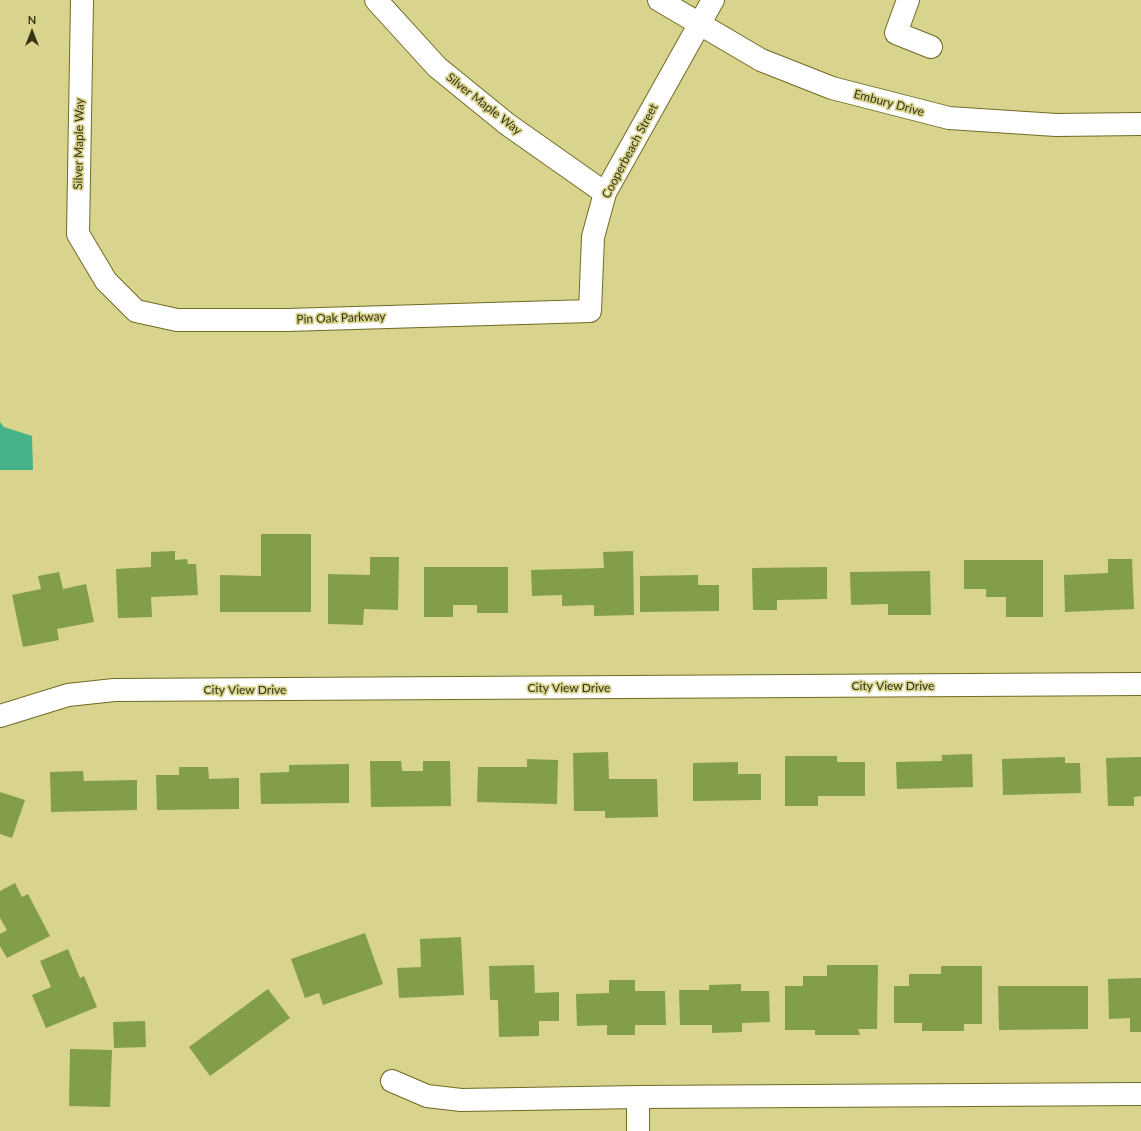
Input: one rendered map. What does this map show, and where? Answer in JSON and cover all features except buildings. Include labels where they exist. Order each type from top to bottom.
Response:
[{"type":"street","name":"Silver Maple Way","points":[[82,0],[78,234],[106,281]]},
{"type":"street","name":"Silver Maple Way","points":[[376,0],[437,67],[507,124],[605,193]]},
{"type":"street","name":"Embury Drive","points":[[658,0],[761,60],[832,88],[949,118],[1056,125],[1141,124]]},
{"type":"street","name":"Cooperbeach Street","points":[[590,311],[593,237],[605,193],[713,0]]},
{"type":"street","points":[[908,0],[896,33],[931,47]]},
{"type":"street","name":"Pin Oak Parkway","points":[[106,281],[136,311],[177,320],[287,320],[590,311]]},
{"type":"street","name":"City View Drive","points":[[0,716],[68,695],[114,690],[1141,684]]},
{"type":"street","points":[[392,1081],[427,1096],[461,1100],[638,1097],[1141,1094]]},
{"type":"street","points":[[638,1097],[638,1131]]},
{"type":"green space","points":[[0,422],[4,427],[32,436],[33,470],[0,470]]}]
